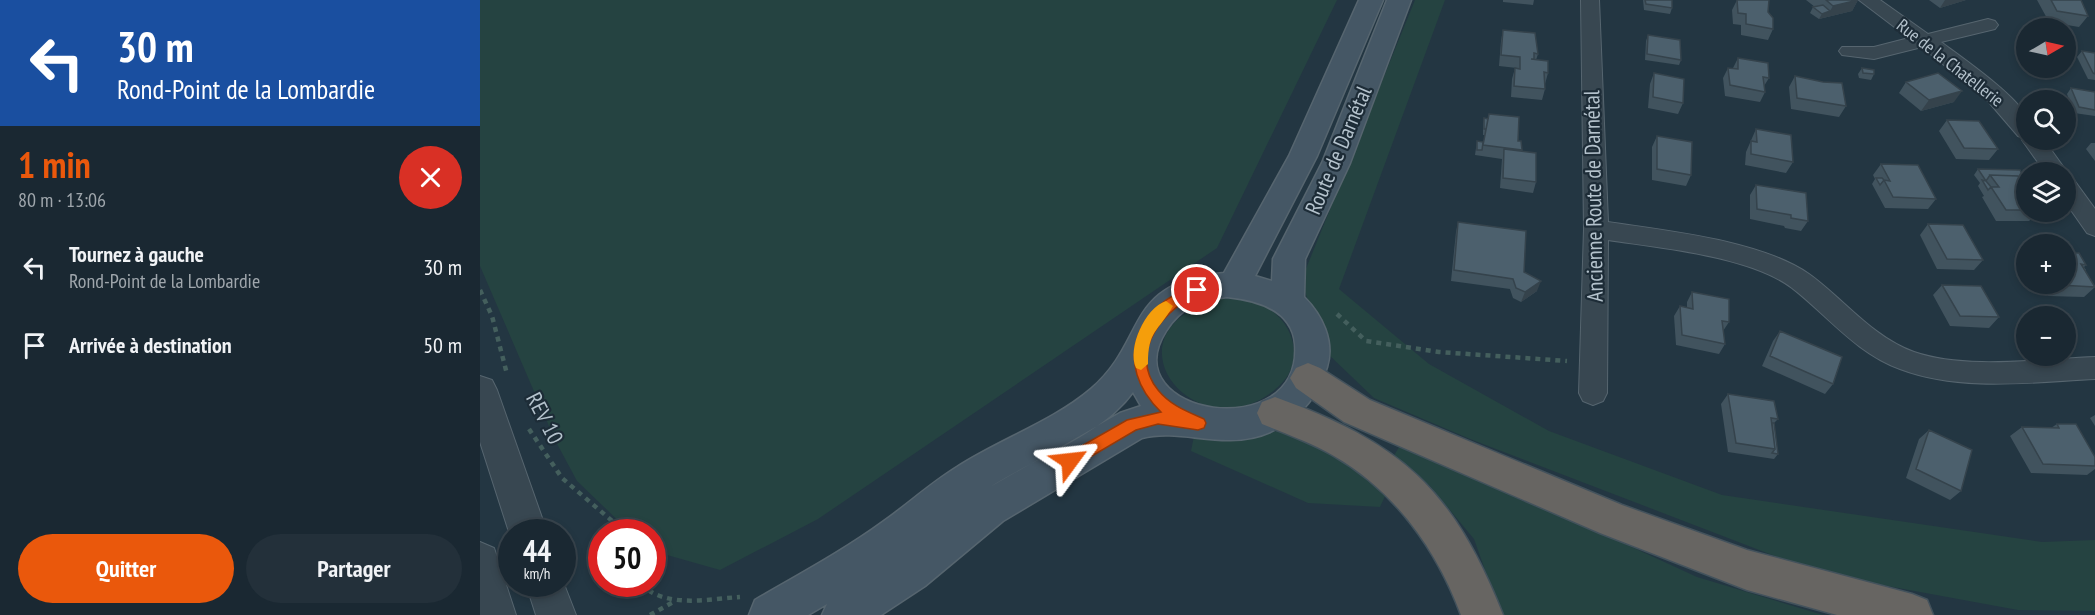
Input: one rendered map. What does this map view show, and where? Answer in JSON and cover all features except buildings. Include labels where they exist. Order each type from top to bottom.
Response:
[{"type":"highway","points":[[1308,378],[1357,411],[1614,520],[1747,570],[1912,615]]},
{"type":"highway","points":[[1275,413],[1348,445],[1382,470],[1417,501],[1449,541],[1473,588],[1482,615]]},
{"type":"main road","name":"Route de Darnétal","points":[[1234,284],[1303,156],[1371,0]]},
{"type":"main road","name":"Route de Darnétal","points":[[1287,302],[1289,259],[1336,163],[1399,0]]},
{"type":"main road","points":[[770,615],[895,536],[970,479],[1101,404],[1126,378],[1150,324],[1165,307],[1185,294],[1209,286],[1234,284],[1271,292],[1287,302],[1302,317],[1311,336],[1313,357],[1308,378],[1294,397],[1275,413],[1251,423],[1225,426],[1158,418],[1133,424],[989,508],[911,572],[843,615]]},
{"type":"main road","points":[[1141,345],[1141,370],[1151,393],[1171,412],[1198,423]]},
{"type":"street","name":"Ancienne Route de Darnétal","points":[[1590,0],[1596,229],[1593,393]]},
{"type":"street","name":"Rue de la Chatellerie","points":[[1868,0],[1984,87],[2016,116]]},
{"type":"street","points":[[1849,51],[1874,53],[1988,25]]},
{"type":"street","points":[[2076,200],[2095,227]]},
{"type":"street","points":[[1596,229],[1667,240],[1760,260],[1799,280],[1876,346],[1908,362],[1942,370],[2004,372],[2095,368]]},
{"type":"street","points":[[494,383],[525,519]]},
{"type":"street","points":[[480,561],[496,615]]},
{"type":"street","points":[[550,597],[556,615]]},
{"type":"path","name":"REV 10","points":[[480,290],[492,316],[494,383]]},
{"type":"path","points":[[1366,340],[1439,352],[1594,363]]},
{"type":"path","name":"REV 10","points":[[523,420],[562,478],[610,519]]},
{"type":"path","points":[[650,615],[676,600],[664,597]]},
{"type":"green space","points":[[480,0],[1337,0],[1217,248],[818,519],[720,570],[666,555],[666,519],[616,519],[577,481],[555,440],[480,266]]},
{"type":"green space","points":[[1415,0],[1445,0],[1339,289],[1429,364],[1549,431],[1722,495],[2042,542],[2095,540],[2095,611],[2018,610],[1822,574],[1470,439],[1374,398],[1327,353],[1301,281]]},
{"type":"green space","points":[[1219,299],[1245,300],[1271,310],[1288,329],[1292,340],[1294,352],[1288,376],[1279,386],[1249,405],[1219,408],[1193,400],[1173,383],[1163,361],[1165,337],[1183,315]]},
{"type":"green space","points":[[1280,430],[1339,450],[1386,494],[1380,507],[1308,503],[1191,451],[1194,436],[1205,439],[1237,440]]},
{"type":"green space","points":[[1399,447],[1573,520],[1697,577],[1823,615],[1501,615],[1474,539],[1429,485],[1392,459]]},
{"type":"slow traffic","points":[[1141,364],[1141,345],[1150,324],[1166,306]]},
{"type":"route","points":[[1070,461],[1133,424],[1158,418],[1198,423],[1171,412],[1151,393],[1141,370],[1141,345],[1150,324],[1165,307],[1185,294],[1197,290]]}]
